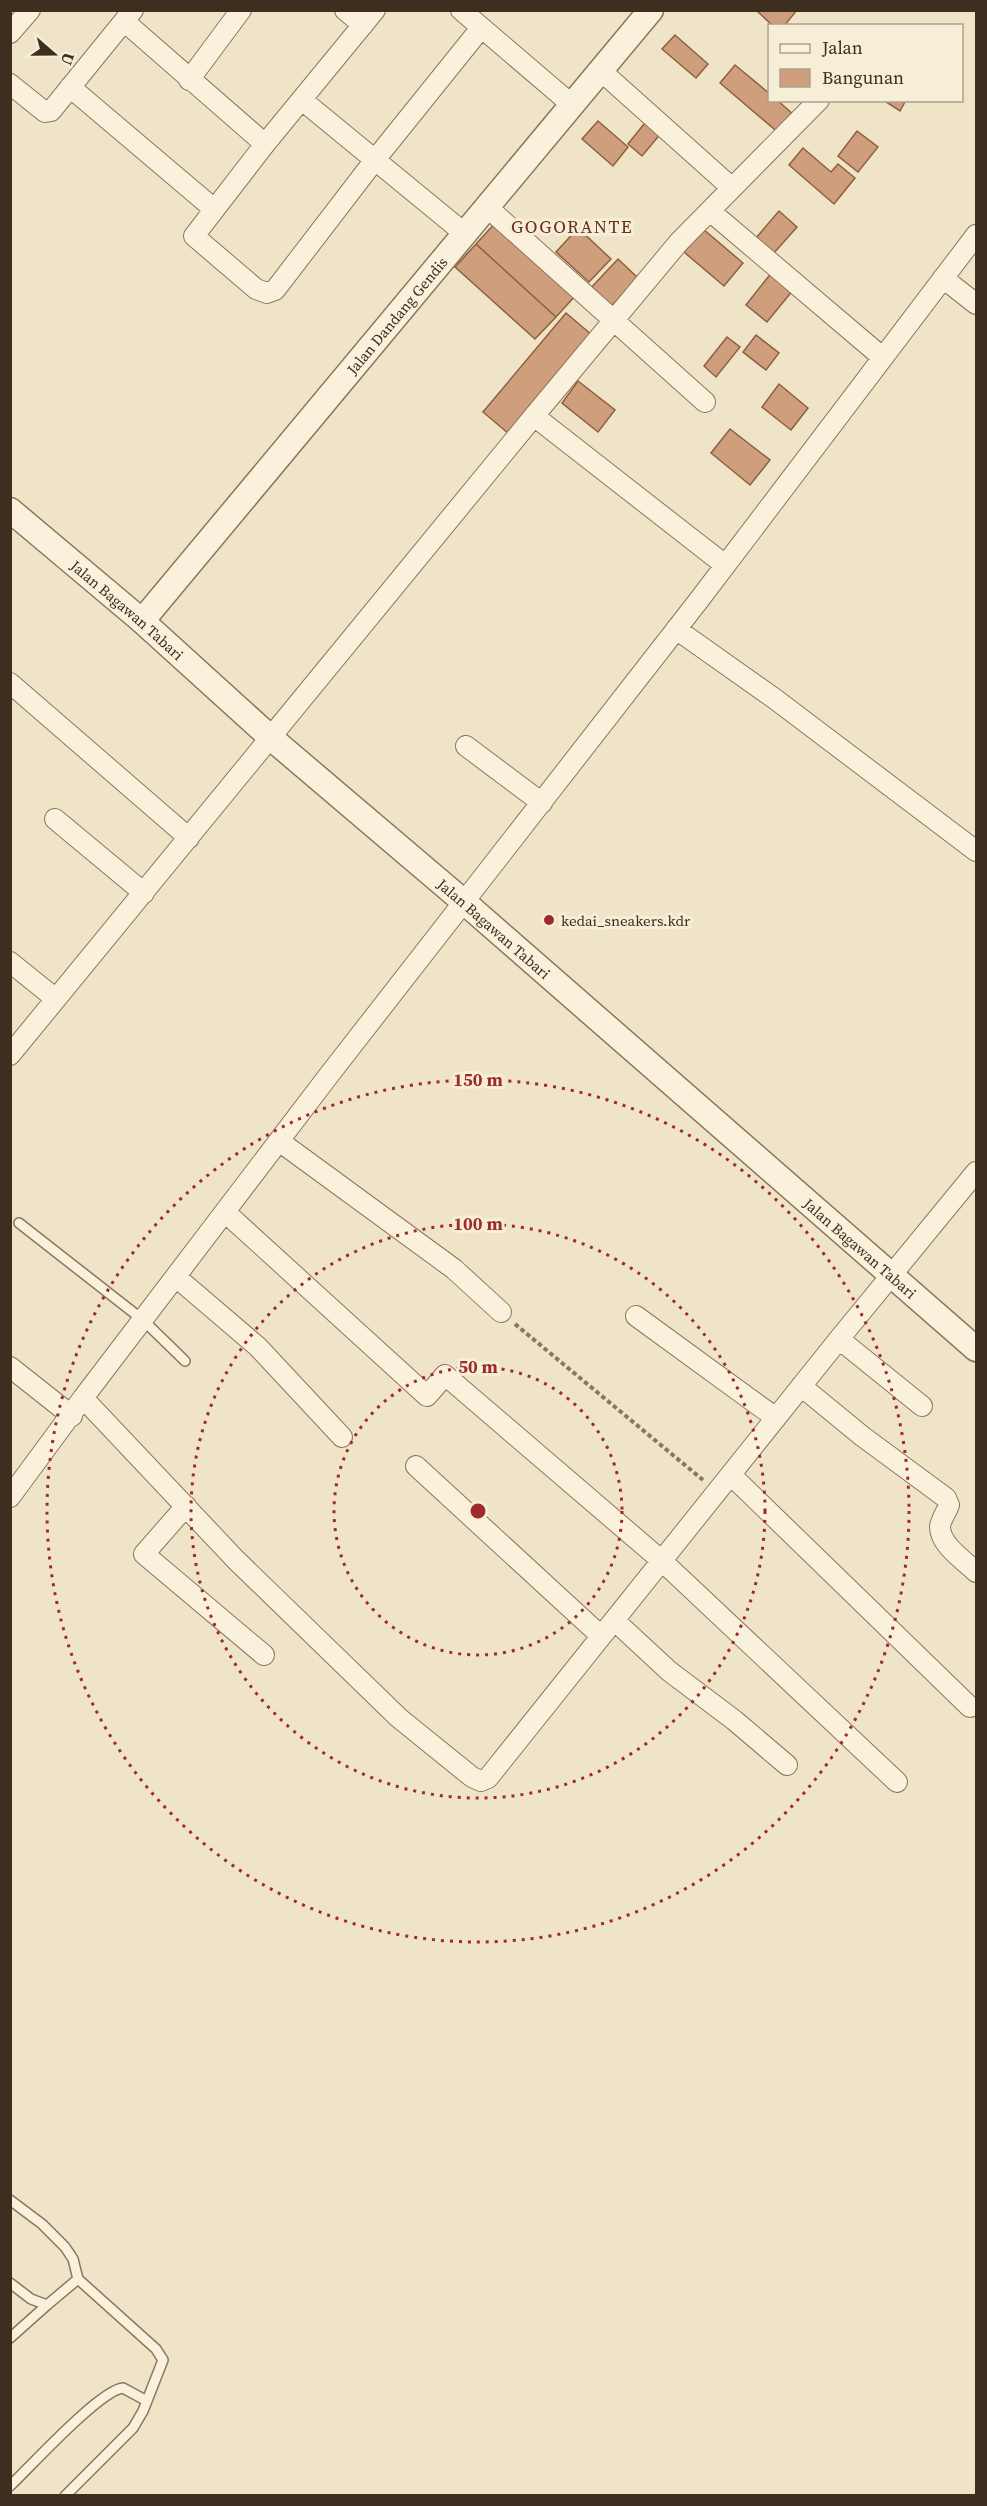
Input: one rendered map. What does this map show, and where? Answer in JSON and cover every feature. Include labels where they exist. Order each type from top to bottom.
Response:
[{"type":"street","points":[[10,33],[30,10]]},
{"type":"street","points":[[189,80],[241,10]]},
{"type":"street","points":[[345,10],[369,18],[265,144],[194,236],[256,289],[267,293],[275,290],[374,161],[481,28]]},
{"type":"street","points":[[461,10],[571,104]]},
{"type":"street","name":"Jalan Dandang Gendis","points":[[142,621],[651,10]]},
{"type":"street","points":[[10,84],[45,112],[51,111],[129,14],[189,80],[265,144]]},
{"type":"street","points":[[600,70],[732,188]]},
{"type":"street","points":[[70,87],[214,209]]},
{"type":"street","points":[[302,100],[464,233]]},
{"type":"street","points":[[10,1055],[679,242],[817,102]]},
{"type":"street","points":[[486,206],[705,402]]},
{"type":"street","points":[[710,211],[882,357]]},
{"type":"street","points":[[10,1497],[279,1141],[676,629],[976,235]]},
{"type":"street","points":[[943,278],[976,304]]},
{"type":"street","points":[[534,416],[725,565]]},
{"type":"street","name":"Jalan Bagawan Tabari","points":[[10,510],[142,621],[272,738],[464,902],[976,1349]]},
{"type":"street","points":[[676,629],[775,699],[976,851]]},
{"type":"street","points":[[10,683],[189,838]]},
{"type":"street","points":[[466,746],[542,803]]},
{"type":"street","points":[[55,819],[144,893]]},
{"type":"street","points":[[10,962],[56,999]]},
{"type":"street","points":[[279,1141],[454,1269],[501,1312]]},
{"type":"street","points":[[83,1398],[236,1560],[399,1718],[472,1777],[481,1781],[488,1778],[801,1386],[976,1172]]},
{"type":"street","points":[[225,1212],[427,1396],[445,1375],[662,1561],[897,1782]]},
{"type":"street","points":[[176,1277],[258,1347],[342,1437]]},
{"type":"street","points":[[636,1316],[776,1418]]},
{"type":"street","points":[[839,1339],[922,1406]]},
{"type":"street","points":[[10,1367],[72,1416]]},
{"type":"street","points":[[801,1386],[862,1436],[945,1498],[949,1505],[939,1525],[941,1534],[947,1544],[976,1572]]},
{"type":"street","points":[[416,1466],[601,1636]]},
{"type":"street","points":[[731,1475],[970,1707]]},
{"type":"street","points":[[186,1506],[144,1554],[264,1655]]},
{"type":"street","points":[[614,1620],[669,1671],[734,1720],[787,1765]]},
{"type":"lane","points":[[19,1223],[142,1320],[185,1361]]},
{"type":"lane","points":[[10,2200],[42,2224],[65,2247],[73,2259],[78,2279],[161,2355],[162,2365],[134,2428],[65,2496]]},
{"type":"lane","points":[[10,2338],[78,2279]]},
{"type":"lane","points":[[10,2283],[31,2299],[47,2305]]},
{"type":"lane","points":[[10,2486],[106,2395],[123,2388],[147,2401]]},
{"type":"path","points":[[501,1312],[717,1492]]},
{"type":"building","points":[[756,10],[797,10],[786,24],[771,24]]},
{"type":"building","points":[[675,35],[708,64],[696,78],[662,49]]},
{"type":"building","points":[[735,65],[768,92],[768,102],[779,102],[795,116],[780,134],[720,83]]},
{"type":"building","points":[[886,102],[905,102],[900,111]]},
{"type":"building","points":[[648,119],[662,132],[642,156],[628,144]]},
{"type":"building","points":[[598,121],[628,147],[613,166],[582,139]]},
{"type":"building","points":[[857,131],[878,147],[858,172],[838,156]]},
{"type":"building","points":[[803,148],[831,172],[838,164],[855,178],[834,204],[789,165]]},
{"type":"building","points":[[779,211],[797,227],[774,253],[756,238]]},
{"type":"building","points":[[496,222],[576,295],[556,317],[476,244]]},
{"type":"building","points":[[578,228],[611,259],[589,282],[556,252]]},
{"type":"building","points":[[703,229],[743,263],[724,286],[684,252]]},
{"type":"building","points":[[476,244],[556,317],[535,339],[455,267]]},
{"type":"building","points":[[618,259],[638,278],[608,310],[588,291]]},
{"type":"building","points":[[772,272],[793,290],[767,322],[746,305]]},
{"type":"building","points":[[566,313],[592,335],[509,434],[483,412]]},
{"type":"building","points":[[756,335],[779,353],[766,370],[743,352]]},
{"type":"building","points":[[727,337],[740,347],[716,377],[704,366]]},
{"type":"building","points":[[578,381],[615,410],[598,432],[562,403]]},
{"type":"building","points":[[779,384],[808,408],[791,430],[762,407]]},
{"type":"building","points":[[730,429],[770,460],[750,485],[711,453]]},
{"type":"place","name":"kedai_sneakers.kdr","points":[[549,920]]},
{"type":"district","name":"GOGORANTE","points":[[572,226]]}]
